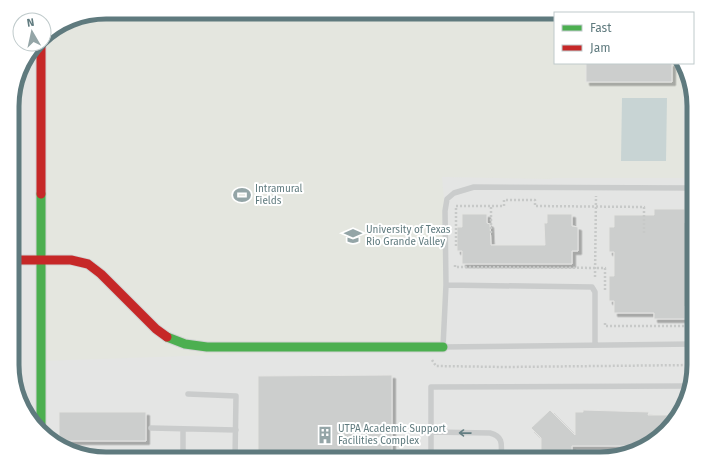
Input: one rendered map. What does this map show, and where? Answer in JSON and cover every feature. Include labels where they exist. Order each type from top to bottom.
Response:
[{"type":"street","points":[[41,52],[41,423]]},
{"type":"street","points":[[19,260],[71,260],[88,264],[101,274],[156,329],[168,337],[185,344],[207,347],[444,347]]},
{"type":"lane","points":[[687,188],[474,187],[454,193],[447,199],[445,211],[446,285],[444,347],[687,344]]},
{"type":"lane","points":[[446,285],[592,287],[595,292],[595,345]]},
{"type":"lane","points":[[431,452],[431,387],[684,386]]},
{"type":"lane","points":[[188,394],[236,396],[235,452]]},
{"type":"lane","points":[[151,428],[236,430]]},
{"type":"lane","points":[[183,429],[183,452]]},
{"type":"lane","points":[[431,432],[490,433],[498,435],[501,440],[501,452]]},
{"type":"path","points":[[595,277],[597,188]]},
{"type":"path","points":[[456,251],[456,206],[504,206],[504,200],[535,200],[535,206],[644,207],[644,233]]},
{"type":"path","points":[[491,206],[491,233]]},
{"type":"path","points":[[456,259],[455,267],[605,268],[605,297]]},
{"type":"path","points":[[605,318],[604,326],[687,326]]},
{"type":"shaded area","name":"University of Texas Rio Grande Valley","points":[[106,19],[554,19],[554,64],[676,64],[682,78],[687,100],[687,371],[682,393],[672,414],[657,431],[644,440],[623,449],[606,452],[106,452],[83,449],[57,437],[44,427],[31,409],[22,388],[20,377],[19,106],[21,89],[26,72],[37,53],[52,52],[52,38],[67,28],[78,24]]},
{"type":"shaded area","name":"Intramural Fields","points":[[106,19],[554,19],[554,64],[676,64],[683,82],[684,178],[552,179],[442,177],[445,211],[443,347],[42,361],[44,52],[52,52],[52,38],[67,28],[83,22]]},
{"type":"shaded area","points":[[622,98],[667,98],[666,161],[621,161]]},
{"type":"building","points":[[586,64],[672,64],[672,82],[586,82]]},
{"type":"building","points":[[654,209],[685,209],[685,223],[687,223],[687,306],[685,306],[685,319],[654,319],[654,313],[614,313],[614,301],[609,301],[609,276],[614,276],[614,252],[609,252],[609,227],[614,227],[614,215],[654,215]]},
{"type":"building","points":[[462,214],[487,214],[487,223],[490,224],[491,245],[545,245],[544,223],[547,223],[547,214],[572,214],[572,226],[578,227],[578,251],[572,251],[572,264],[462,264],[462,251],[457,251],[457,227],[462,227]]},
{"type":"building","points":[[392,375],[392,452],[258,452],[258,376]]},
{"type":"building","points":[[550,410],[575,435],[575,412],[583,412],[583,410],[649,412],[648,415],[671,415],[657,431],[634,445],[572,446],[572,452],[541,452],[541,438],[531,428]]},
{"type":"building","points":[[59,412],[146,412],[146,441],[64,441],[59,438]]},
{"type":"traffic: fast","points":[[41,194],[41,423]]},
{"type":"traffic: fast","points":[[167,337],[185,344],[207,347],[443,347]]},
{"type":"traffic: jam","points":[[41,52],[41,194]]},
{"type":"traffic: jam","points":[[19,260],[71,260],[88,264],[101,274],[156,329],[167,337]]},
{"type":"place","name":"Intramural Fields","points":[[242,195]]},
{"type":"place","name":"University of Texas Rio Grande Valley","points":[[353,236]]},
{"type":"place","name":"UTPA Academic Support Facilities Complex","points":[[325,435]]}]
